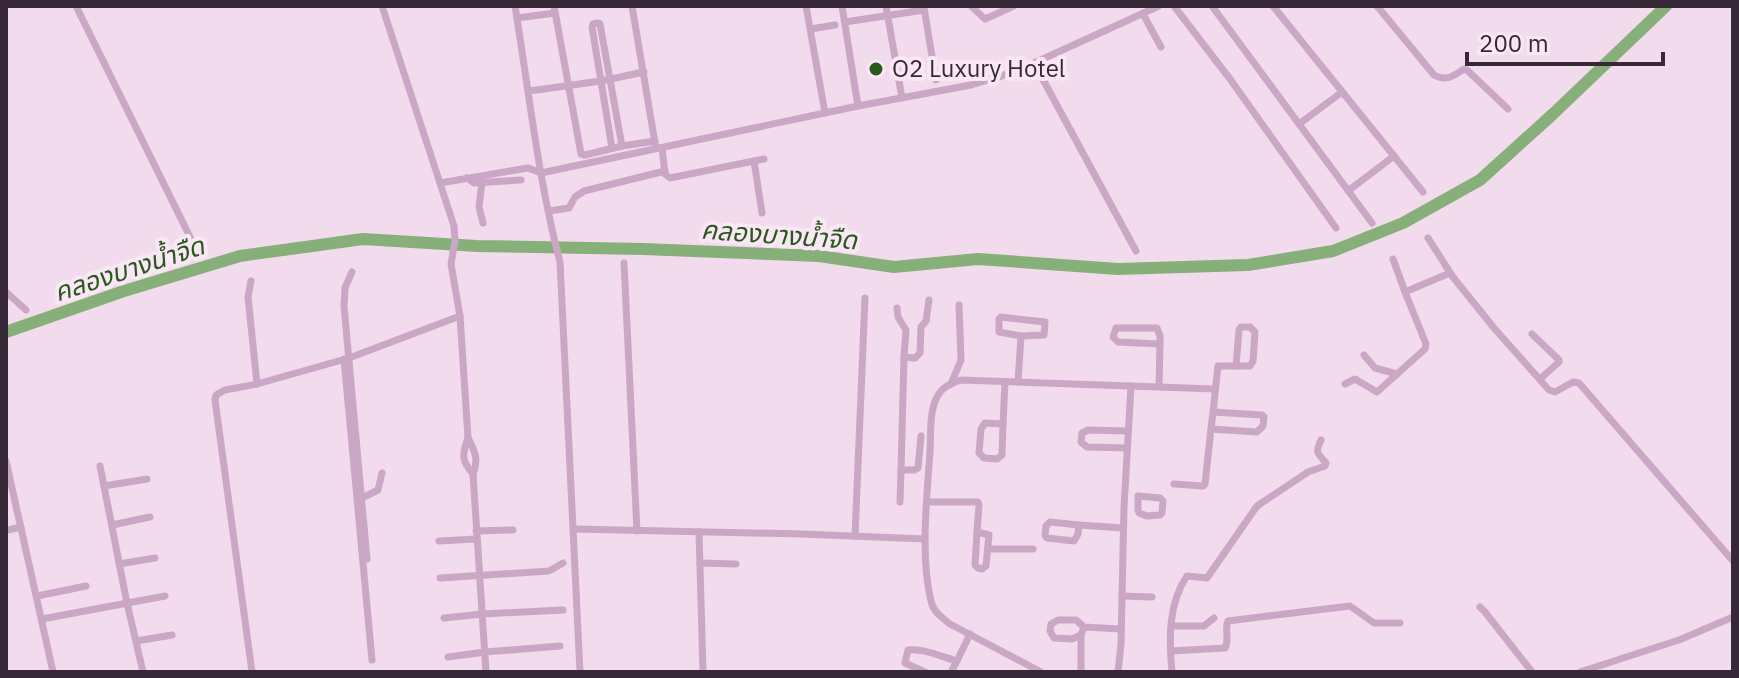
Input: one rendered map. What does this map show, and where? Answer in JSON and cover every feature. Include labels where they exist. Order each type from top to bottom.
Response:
[{"type":"street","points":[[76,6],[191,239]]},
{"type":"street","points":[[382,6],[454,226],[451,264],[460,316],[468,438],[476,455],[473,474],[486,672]]},
{"type":"street","points":[[515,6],[541,173],[560,262],[580,672]]},
{"type":"street","points":[[632,6],[658,146],[667,177],[764,159]]},
{"type":"street","points":[[806,6],[825,113]]},
{"type":"street","points":[[842,6],[858,106]]},
{"type":"street","points":[[886,6],[902,98]]},
{"type":"street","points":[[971,6],[985,19],[1014,6]]},
{"type":"street","points":[[440,183],[530,168],[541,173],[658,146],[971,85],[1034,63],[1159,6]]},
{"type":"street","points":[[1174,6],[1336,228]]},
{"type":"street","points":[[1212,6],[1372,223]]},
{"type":"street","points":[[1273,6],[1423,192]]},
{"type":"street","points":[[1377,6],[1434,75],[1449,79],[1467,70],[1508,109]]},
{"type":"street","points":[[845,22],[924,8],[936,80]]},
{"type":"street","points":[[517,18],[555,10],[581,154],[622,146],[658,146]]},
{"type":"street","points":[[1143,14],[1161,47]]},
{"type":"street","points":[[612,148],[605,80],[600,24],[598,23],[592,27],[605,80],[622,146]]},
{"type":"street","points":[[811,29],[835,25]]},
{"type":"street","points":[[1034,63],[1136,251]]},
{"type":"street","points":[[529,91],[644,72]]},
{"type":"street","points":[[1299,124],[1342,92]]},
{"type":"street","points":[[1348,191],[1394,156]]},
{"type":"street","points":[[754,161],[762,213]]},
{"type":"street","points":[[549,211],[569,208],[575,197],[584,191],[665,171]]},
{"type":"street","points":[[467,178],[471,182],[521,180]]},
{"type":"street","points":[[482,182],[479,207],[483,223]]},
{"type":"street","points":[[1428,238],[1450,273],[1494,328],[1552,392],[1573,382],[1579,383],[1733,561]]},
{"type":"street","points":[[1345,384],[1355,379],[1377,392],[1425,349],[1426,344],[1393,259]]},
{"type":"street","points":[[624,263],[637,531]]},
{"type":"street","points":[[352,272],[344,293],[347,358],[372,660]]},
{"type":"street","points":[[1405,292],[1450,273]]},
{"type":"street","points":[[251,281],[248,297],[257,384]]},
{"type":"street","points":[[6,292],[26,310]]},
{"type":"street","points":[[855,536],[865,298]]},
{"type":"street","points":[[904,357],[915,358],[920,353],[921,327],[927,317],[929,300]]},
{"type":"street","points":[[951,384],[961,360],[959,305]]},
{"type":"street","points":[[897,308],[898,317],[906,330]]},
{"type":"street","points":[[252,672],[216,395],[347,358],[460,316]]},
{"type":"street","points":[[1000,317],[1045,322],[1044,335],[1021,336],[999,332],[1000,317]]},
{"type":"street","points":[[900,502],[906,330],[909,324],[919,324],[921,327]]},
{"type":"street","points":[[1159,386],[1160,344],[1157,328],[1118,327],[1113,332],[1118,342],[1160,344]]},
{"type":"street","points":[[1174,484],[1205,484],[1218,366],[1236,366],[1250,366],[1255,332],[1250,327],[1239,330],[1236,366]]},
{"type":"street","points":[[1532,334],[1559,360],[1540,379]]},
{"type":"street","points":[[1018,382],[1021,336]]},
{"type":"street","points":[[1364,355],[1375,368],[1397,374]]},
{"type":"street","points":[[347,358],[367,559]]},
{"type":"street","points":[[1041,672],[950,624],[931,602],[925,539],[933,405],[942,390],[961,380],[1215,389]]},
{"type":"street","points":[[1003,424],[988,423],[983,426],[979,453],[984,458],[1000,458],[1003,424],[1005,382]]},
{"type":"street","points":[[1118,672],[1131,386]]},
{"type":"street","points":[[1211,429],[1257,432],[1264,422],[1262,415],[1213,412]]},
{"type":"street","points":[[1127,448],[1087,447],[1081,442],[1082,433],[1088,430],[1128,431]]},
{"type":"street","points":[[903,435],[931,437]]},
{"type":"street","points":[[901,470],[918,468],[921,436]]},
{"type":"street","points":[[468,438],[463,452],[465,465],[473,474]]},
{"type":"street","points":[[1172,672],[1172,626],[1177,595],[1187,576],[1207,578],[1257,506],[1308,472],[1325,466],[1317,452],[1321,440]]},
{"type":"street","points":[[6,461],[9,492],[20,523],[53,672]]},
{"type":"street","points":[[100,466],[143,672]]},
{"type":"street","points":[[362,498],[378,490],[382,473]]},
{"type":"street","points":[[104,486],[147,479]]},
{"type":"street","points":[[1125,494],[1138,496]]},
{"type":"street","points":[[927,502],[978,502],[975,565],[982,569],[986,566],[989,535],[977,532]]},
{"type":"street","points":[[112,525],[150,517]]},
{"type":"street","points":[[1079,525],[1074,541],[1051,539],[1045,535],[1050,522],[1123,528]]},
{"type":"street","points":[[7,526],[20,523]]},
{"type":"street","points":[[574,529],[925,539]]},
{"type":"street","points":[[439,541],[513,530]]},
{"type":"street","points":[[699,532],[703,672]]},
{"type":"street","points":[[988,549],[1033,549]]},
{"type":"street","points":[[119,564],[155,558]]},
{"type":"street","points":[[440,578],[549,571],[563,563]]},
{"type":"street","points":[[700,563],[736,564]]},
{"type":"street","points":[[37,596],[86,586]]},
{"type":"street","points":[[42,619],[165,596]]},
{"type":"street","points":[[1122,596],[1152,597]]},
{"type":"street","points":[[1171,651],[1225,648],[1228,643],[1228,621],[1281,614],[1350,606],[1374,623],[1400,623]]},
{"type":"street","points":[[1480,607],[1532,672]]},
{"type":"street","points":[[444,618],[563,610]]},
{"type":"street","points":[[1580,672],[1679,640],[1733,617]]},
{"type":"street","points":[[1172,626],[1204,626],[1214,618]]},
{"type":"street","points":[[1081,672],[1082,631],[1121,629]]},
{"type":"street","points":[[951,672],[970,634]]},
{"type":"street","points":[[136,641],[172,635]]},
{"type":"street","points":[[448,657],[560,646]]},
{"type":"street","points":[[925,672],[905,663],[908,650],[957,661]]},
{"type":"waterway","name":"คลองบางน้ำจืด","points":[[6,332],[124,291],[240,256],[363,239],[477,246],[819,256],[894,267],[978,259],[1118,269],[1248,265],[1333,251],[1403,223],[1480,180],[1666,6]]},
{"type":"place","name":"O2 Luxury Hotel","points":[[876,69]]}]
